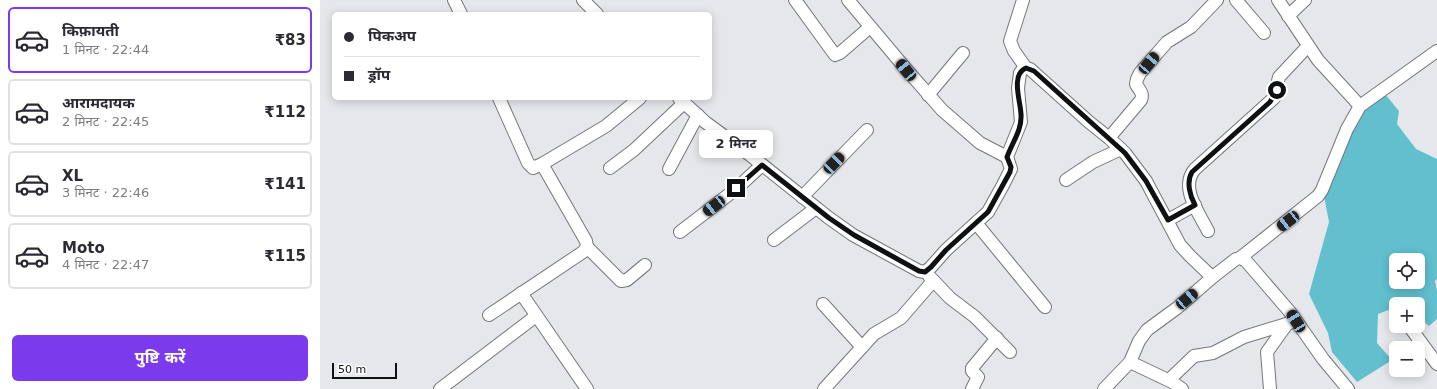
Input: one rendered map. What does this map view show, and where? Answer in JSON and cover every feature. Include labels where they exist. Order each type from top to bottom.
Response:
[{"type":"street","points":[[454,0],[460,12]]},
{"type":"street","points":[[583,0],[595,12]]},
{"type":"street","points":[[795,0],[835,55],[840,53],[870,27]]},
{"type":"street","points":[[848,0],[942,110],[980,143],[1007,157],[1011,167],[1010,172],[988,212],[946,250],[925,272]]},
{"type":"street","points":[[1109,138],[1143,96],[1136,84],[1140,73],[1167,42],[1191,27],[1218,0]]},
{"type":"street","points":[[1236,0],[1264,33]]},
{"type":"street","points":[[1278,0],[1318,60],[1360,106]]},
{"type":"street","points":[[1288,16],[1306,0]]},
{"type":"street","points":[[1021,1],[1010,41],[1014,51],[1026,68],[1034,71],[1089,122],[1121,149],[1143,177],[1184,250],[1208,274],[1214,276]]},
{"type":"street","points":[[1208,231],[1195,205],[1189,188],[1189,180],[1192,172],[1270,102],[1276,94],[1279,77],[1308,46]]},
{"type":"street","points":[[1104,389],[1130,362],[1139,341],[1147,330],[1318,196],[1322,190],[1347,129],[1360,106],[1437,51]]},
{"type":"street","points":[[928,95],[963,53]]},
{"type":"street","points":[[1007,157],[1021,122],[1018,80],[1020,73],[1026,68]]},
{"type":"street","points":[[500,100],[528,163],[534,168],[606,126],[638,100]]},
{"type":"street","points":[[610,168],[634,150],[682,100],[698,115],[816,208],[854,235],[919,271],[925,272],[933,281],[997,338],[1010,352]]},
{"type":"street","points":[[669,169],[698,115]]},
{"type":"street","points":[[802,197],[866,130]]},
{"type":"street","points":[[1066,180],[1093,162],[1121,149]]},
{"type":"street","points":[[542,164],[586,241],[587,247],[620,281],[627,280],[645,265]]},
{"type":"street","points":[[680,232],[736,188],[762,165]]},
{"type":"street","points":[[1168,220],[1195,205]]},
{"type":"street","points":[[774,240],[816,208]]},
{"type":"street","points":[[976,223],[1044,307]]},
{"type":"street","points":[[489,315],[582,252],[587,247]]},
{"type":"street","points":[[1240,258],[1249,263],[1291,323],[1348,389]]},
{"type":"street","points":[[824,389],[879,330],[892,325],[901,318],[933,281]]},
{"type":"street","points":[[521,294],[587,389]]},
{"type":"street","points":[[823,304],[862,347]]},
{"type":"street","points":[[440,389],[536,316]]},
{"type":"street","points":[[1169,380],[1194,356],[1213,353],[1240,339],[1291,323]]},
{"type":"street","points":[[1270,389],[1267,352],[1291,323]]},
{"type":"street","points":[[1414,333],[1437,364]]},
{"type":"street","points":[[972,389],[978,377],[971,369],[997,338]]},
{"type":"street","points":[[1130,362],[1169,380],[1182,389]]},
{"type":"water","points":[[1385,94],[1399,111],[1397,124],[1416,149],[1437,159],[1437,279],[1435,281],[1437,290],[1437,319],[1429,326],[1425,322],[1425,297],[1389,297],[1389,310],[1378,314],[1377,343],[1389,357],[1389,362],[1357,382],[1332,352],[1328,333],[1309,294],[1329,222],[1324,196],[1336,138],[1364,105]]},
{"type":"route","points":[[736,188],[762,165],[829,218],[854,235],[919,271],[925,272],[957,239],[988,212],[1010,172],[1011,167],[1007,157],[1021,122],[1018,80],[1023,69],[1026,68],[1034,71],[1125,153],[1146,181],[1168,220],[1195,205],[1189,188],[1189,180],[1192,172],[1270,102],[1274,98],[1277,90]]}]
